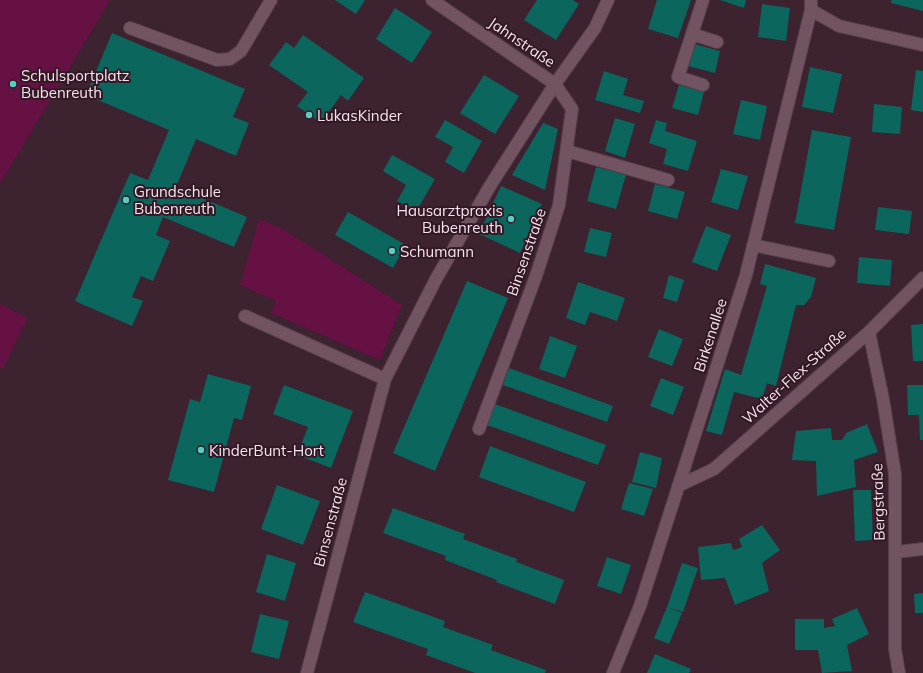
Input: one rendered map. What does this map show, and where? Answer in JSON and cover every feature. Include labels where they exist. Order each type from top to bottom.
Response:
[{"type":"street","points":[[130,28],[217,60],[230,59],[241,51],[271,0]]},
{"type":"street","name":"Jahnstraße","points":[[432,0],[555,84]]},
{"type":"street","name":"Binsenstraße","points":[[307,673],[385,379],[436,279],[490,186],[555,84],[595,28],[608,0]]},
{"type":"street","points":[[703,0],[678,77],[703,85]]},
{"type":"street","points":[[811,5],[839,26],[923,45]]},
{"type":"street","name":"Birkenallee","points":[[613,673],[640,606],[743,283],[754,245],[811,5]]},
{"type":"street","points":[[692,34],[717,42]]},
{"type":"street","name":"Binsenstraße","points":[[479,429],[536,276],[559,205],[572,109],[555,84]]},
{"type":"street","points":[[566,151],[668,180]]},
{"type":"street","points":[[754,245],[830,261]]},
{"type":"street","name":"Walter-Flex-Straße","points":[[678,486],[714,469],[868,332],[923,278]]},
{"type":"street","points":[[245,316],[385,379]]},
{"type":"street","name":"Bergstraße","points":[[868,332],[879,376],[893,459],[896,552],[895,649],[899,673]]},
{"type":"street","points":[[896,552],[923,549]]},
{"type":"shaded area","points":[[0,0],[110,0],[0,184]]},
{"type":"shaded area","points":[[259,219],[283,229],[402,305],[380,360],[271,313],[276,301],[240,285]]},
{"type":"shaded area","points":[[0,304],[28,318],[3,369],[0,367]]},
{"type":"building","points":[[335,0],[365,0],[356,14]]},
{"type":"building","points":[[537,0],[573,0],[579,4],[556,40],[524,20]]},
{"type":"building","points":[[657,0],[691,0],[678,38],[648,29]]},
{"type":"building","points":[[720,0],[746,0],[744,8]]},
{"type":"building","points":[[892,0],[923,0],[923,11],[891,3]]},
{"type":"building","points":[[762,4],[790,8],[786,41],[758,37]]},
{"type":"building","points":[[395,8],[432,32],[412,63],[376,39]]},
{"type":"building","name":"Grundschule Bubenreuth","points":[[112,33],[245,89],[233,117],[249,123],[236,156],[196,139],[176,187],[247,217],[234,247],[163,217],[156,235],[170,241],[153,281],[141,276],[132,297],[143,301],[132,326],[75,301],[130,173],[148,180],[169,130],[86,95]]},
{"type":"building","points":[[303,35],[364,78],[348,101],[341,95],[321,123],[297,106],[308,92],[269,65],[286,42],[294,48]]},
{"type":"building","points":[[694,44],[720,51],[715,73],[688,66]]},
{"type":"building","points":[[810,67],[842,74],[833,113],[802,107]]},
{"type":"building","points":[[916,70],[923,71],[923,112],[911,110]]},
{"type":"building","points":[[604,71],[628,79],[623,95],[644,101],[640,113],[595,100]]},
{"type":"building","points":[[484,75],[519,96],[495,134],[460,113]]},
{"type":"building","points":[[679,85],[704,92],[698,115],[672,108]]},
{"type":"building","points":[[741,100],[767,106],[760,140],[733,134]]},
{"type":"building","points":[[874,104],[902,107],[900,134],[872,132]]},
{"type":"building","points":[[615,118],[635,124],[625,158],[605,151]]},
{"type":"building","points":[[445,120],[482,141],[464,173],[445,162],[453,147],[435,137]]},
{"type":"building","points":[[656,120],[667,123],[665,131],[697,141],[688,171],[663,164],[667,149],[649,143]]},
{"type":"building","points":[[543,123],[558,129],[545,190],[512,175]]},
{"type":"building","points":[[812,130],[851,137],[834,230],[795,223]]},
{"type":"building","points":[[392,155],[435,179],[416,212],[397,201],[406,185],[383,171]]},
{"type":"building","points":[[596,167],[626,175],[616,209],[587,201]]},
{"type":"building","points":[[721,169],[748,176],[738,210],[711,202]]},
{"type":"building","points":[[655,184],[685,192],[677,219],[648,211]]},
{"type":"building","name":"Hausarztpraxis Bubenreuth","points":[[501,186],[542,204],[520,253],[479,234]]},
{"type":"building","points":[[878,207],[912,211],[909,234],[875,230]]},
{"type":"building","points":[[348,212],[406,245],[393,268],[335,235]]},
{"type":"building","points":[[706,226],[731,235],[717,271],[692,262]]},
{"type":"building","points":[[590,228],[612,233],[606,257],[584,252]]},
{"type":"building","points":[[859,257],[892,260],[890,286],[857,283]]},
{"type":"building","points":[[765,264],[816,278],[811,297],[804,305],[796,305],[776,386],[767,383],[762,399],[734,392],[722,435],[706,431],[725,369],[741,375],[767,286],[760,284]]},
{"type":"building","points":[[669,275],[684,280],[677,302],[663,298]]},
{"type":"building","points":[[467,281],[508,298],[435,471],[393,453]]},
{"type":"building","points":[[578,282],[625,298],[617,321],[590,312],[585,325],[566,318]]},
{"type":"building","points":[[923,324],[923,361],[913,361],[911,325]]},
{"type":"building","points":[[659,329],[683,339],[672,366],[648,357]]},
{"type":"building","points":[[550,336],[577,346],[565,378],[539,369]]},
{"type":"building","points":[[509,368],[613,406],[607,422],[503,385]]},
{"type":"building","name":"KinderBunt-Hort","points":[[208,374],[251,386],[242,420],[234,418],[214,492],[168,480],[190,399],[200,402]]},
{"type":"building","points":[[661,378],[684,387],[673,415],[650,406]]},
{"type":"building","points":[[284,385],[353,411],[331,468],[297,455],[308,427],[273,414]]},
{"type":"building","points":[[907,385],[923,385],[923,440],[920,440],[919,415],[908,415]]},
{"type":"building","points":[[495,404],[606,445],[598,465],[487,425]]},
{"type":"building","points":[[867,424],[878,452],[854,460],[856,487],[817,496],[816,461],[792,460],[796,431],[831,428],[832,440],[842,440],[846,433]]},
{"type":"building","points":[[490,446],[586,482],[574,512],[479,477]]},
{"type":"building","points":[[640,452],[662,458],[656,488],[632,482]]},
{"type":"building","points":[[629,483],[653,489],[644,516],[621,509]]},
{"type":"building","points":[[277,485],[320,501],[303,545],[261,529]]},
{"type":"building","points":[[853,490],[871,490],[873,540],[855,541]]},
{"type":"building","points":[[393,508],[465,534],[463,539],[517,559],[516,562],[564,580],[555,604],[496,582],[497,580],[445,560],[446,556],[383,533]]},
{"type":"building","points":[[762,525],[780,550],[762,563],[769,591],[735,605],[725,578],[701,580],[698,547],[731,543],[733,550],[742,547],[739,539]]},
{"type":"building","points":[[267,554],[296,563],[285,601],[256,592]]},
{"type":"building","points":[[607,557],[631,565],[621,594],[597,586]]},
{"type":"building","points":[[682,563],[698,568],[683,612],[667,607]]},
{"type":"building","points":[[365,592],[445,621],[443,627],[493,645],[491,650],[546,670],[545,673],[475,673],[426,655],[428,649],[353,622]]},
{"type":"building","points":[[923,593],[923,613],[915,613],[914,594]]},
{"type":"building","points":[[667,607],[682,613],[669,644],[654,638]]},
{"type":"building","points":[[857,608],[869,634],[847,645],[852,671],[822,673],[818,650],[795,650],[795,619],[824,619],[824,628],[835,626],[832,619]]},
{"type":"building","points":[[260,614],[289,621],[279,659],[251,652]]},
{"type":"building","points":[[655,654],[691,669],[689,673],[647,673]]},
{"type":"place","name":"Schulsportplatz Bubenreuth","points":[[13,84]]},
{"type":"place","name":"LukasKinder","points":[[309,115]]},
{"type":"place","name":"Grundschule Bubenreuth","points":[[126,200]]},
{"type":"place","name":"Hausarztpraxis Bubenreuth","points":[[511,219]]},
{"type":"place","name":"Schumann","points":[[392,251]]},
{"type":"place","name":"KinderBunt-Hort","points":[[201,450]]}]
